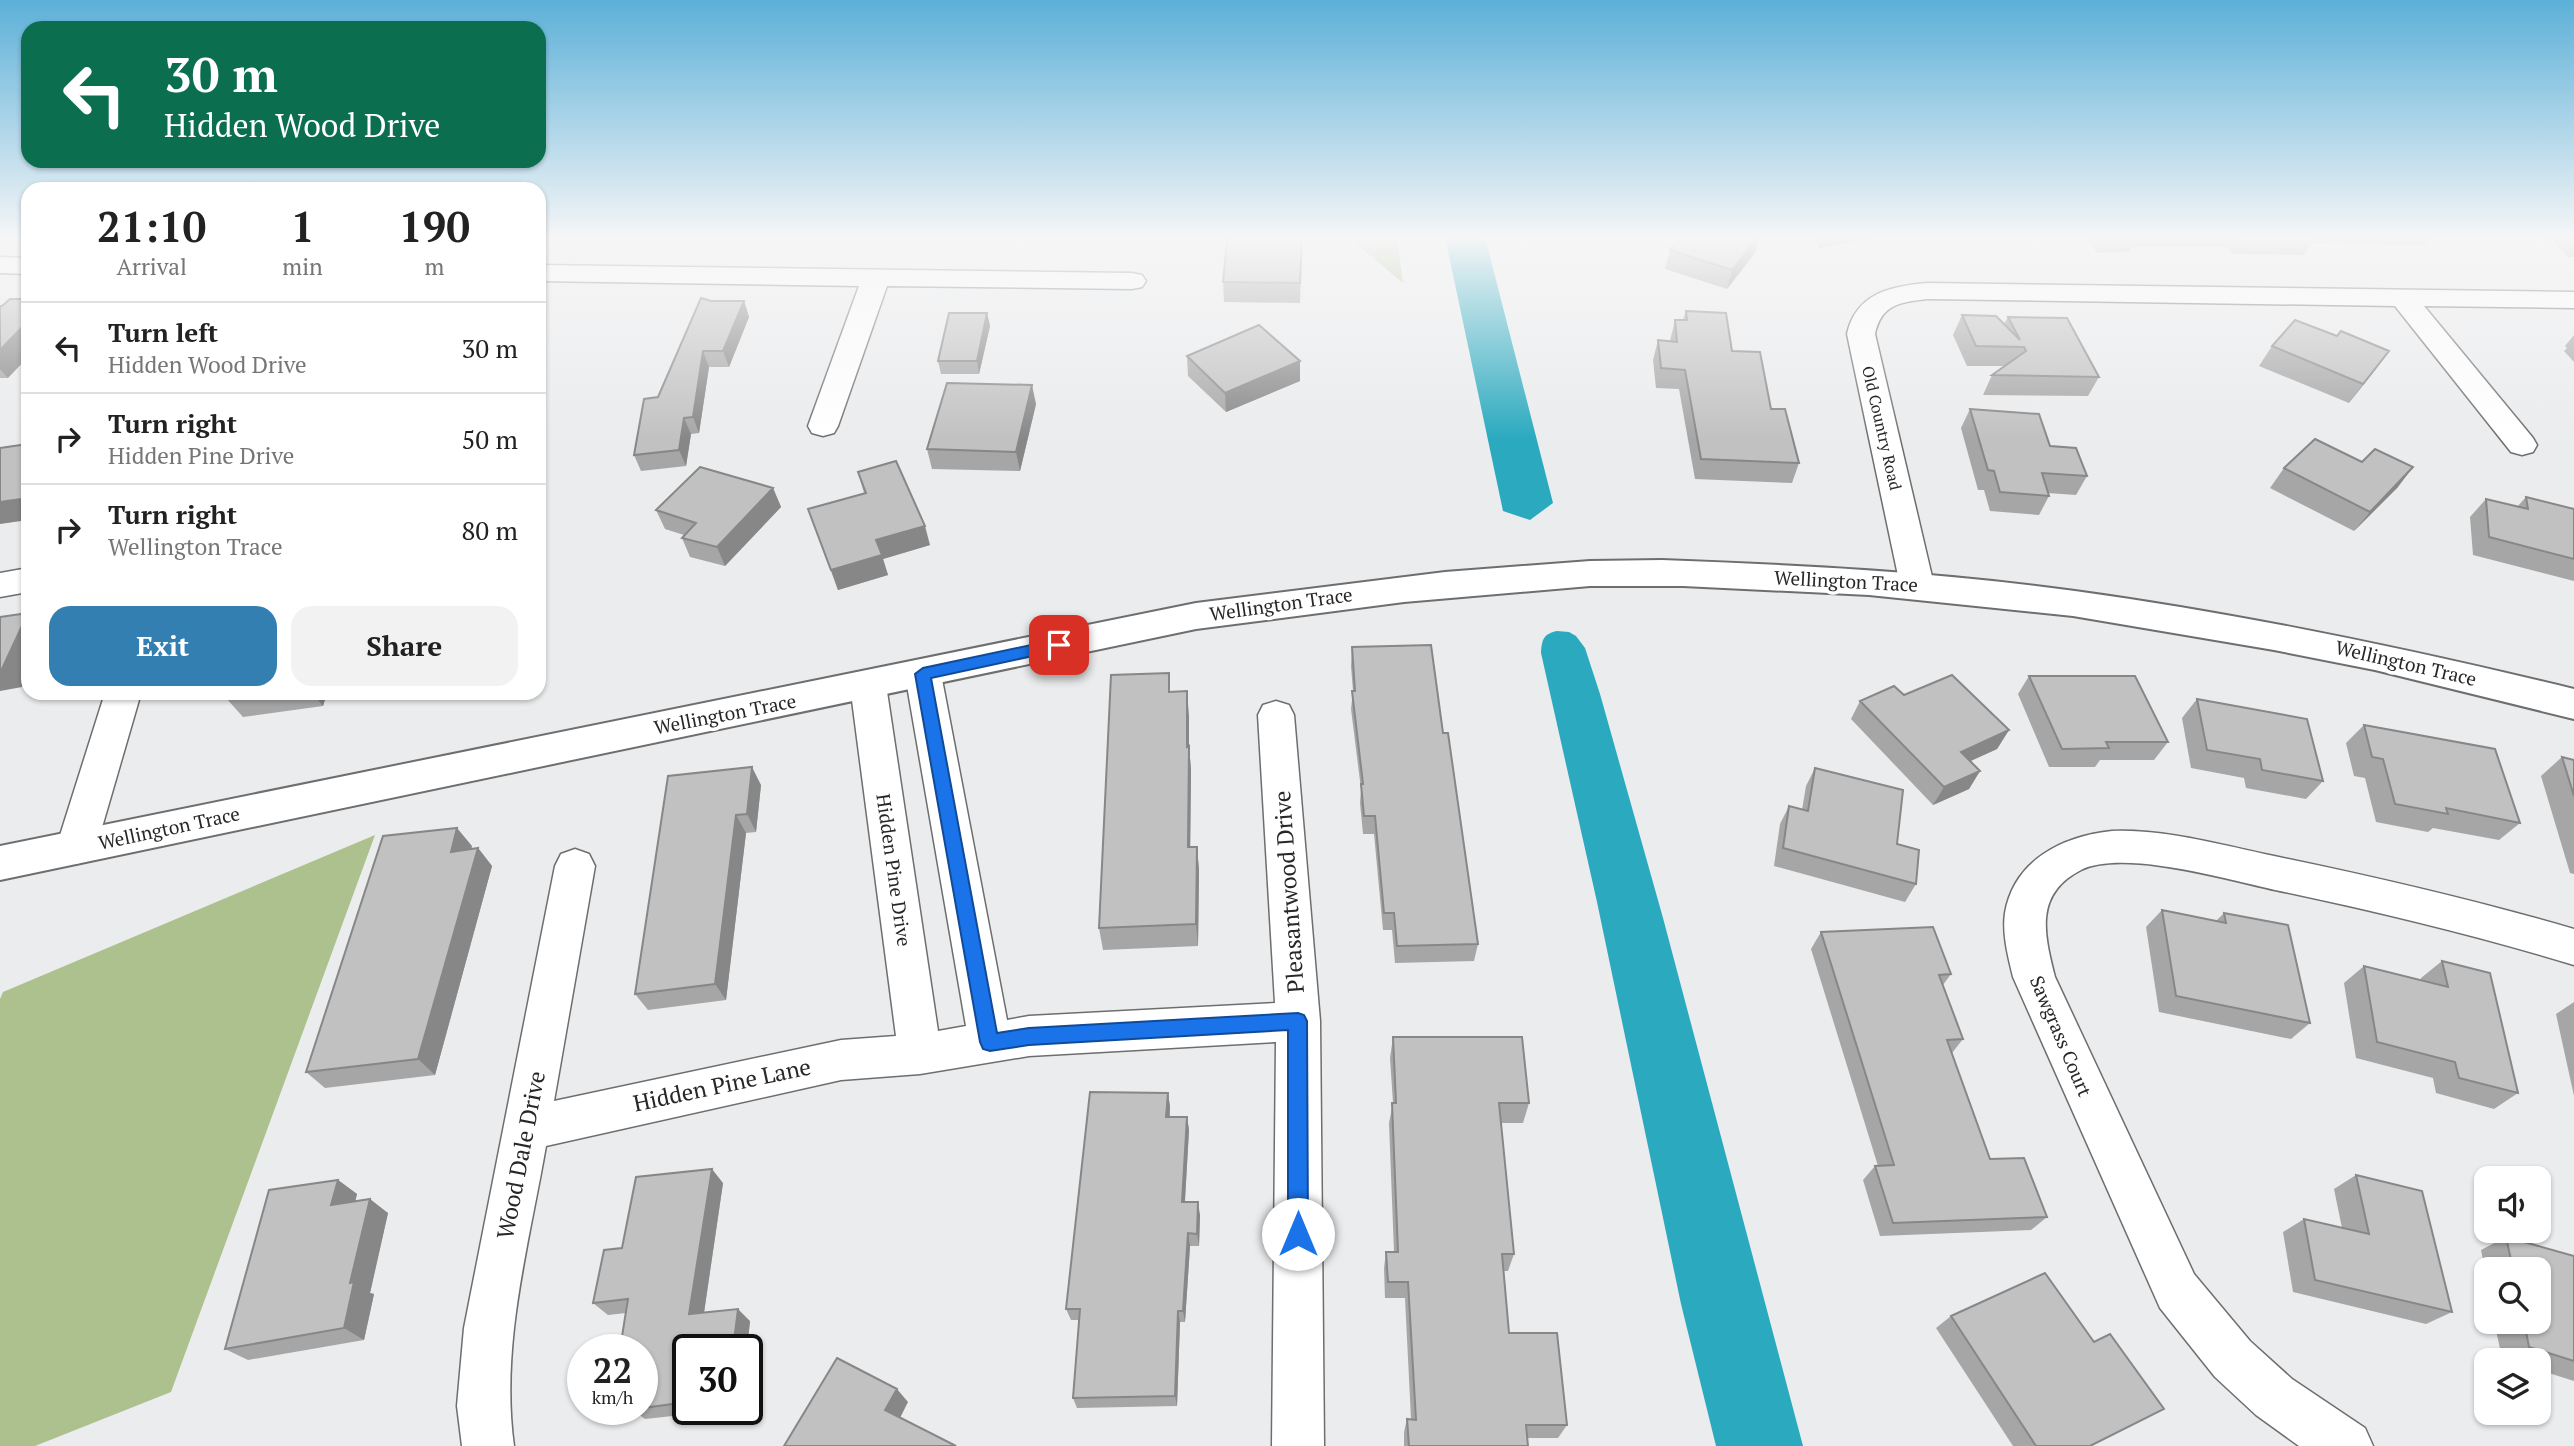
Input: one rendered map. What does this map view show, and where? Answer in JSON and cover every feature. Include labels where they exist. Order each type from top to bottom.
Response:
[{"type":"street","points":[[823,426],[866,304]]},
{"type":"street","name":"Old Country Road","points":[[1875,304],[1862,322],[1861,334],[1917,584]]},
{"type":"street","points":[[2408,304],[2522,445]]},
{"type":"street","name":"Wellington Trace","points":[[0,863],[1196,616],[1319,597],[1441,584],[1598,573],[1917,584],[2056,599],[2189,619],[2353,650],[2574,704]]},
{"type":"street","points":[[0,585],[21,581]]},
{"type":"street","points":[[923,674],[990,1042]]},
{"type":"street","name":"Hidden Pine Drive","points":[[868,685],[920,1054]]},
{"type":"street","points":[[76,848],[120,700]]},
{"type":"street","name":"Pleasantwood Drive","points":[[1276,715],[1298,1021],[1298,1446]]},
{"type":"street","name":"Sawgrass Court","points":[[2347,1446],[2280,1404],[2234,1364],[2202,1328],[2177,1291],[2034,977],[2023,932],[2025,911],[2032,891],[2044,875],[2071,857],[2104,848],[2129,847],[2193,856],[2375,894],[2574,947]]},
{"type":"street","name":"Wood Dale Drive","points":[[488,1446],[483,1406],[486,1354],[575,866]]},
{"type":"street","name":"Hidden Pine Lane","points":[[527,1128],[841,1060],[920,1054],[1029,1036],[1298,1021]]},
{"type":"green space","points":[[375,835],[171,1392],[35,1446],[0,1446],[0,999],[3,992]]},
{"type":"water","points":[[1459,304],[1502,304],[1553,503],[1530,520],[1503,511]]},
{"type":"water","points":[[1557,631],[1576,636],[1585,648],[1600,694],[1663,918],[1803,1446],[1716,1446],[1681,1304],[1597,902],[1541,653],[1544,638]]},
{"type":"building","points":[[21,304],[21,328],[0,350],[0,306]]},
{"type":"building","points":[[698,304],[743,304],[723,351],[703,351],[693,417],[684,418],[679,450],[634,455],[644,399],[658,397]]},
{"type":"building","points":[[1686,311],[1726,313],[1732,351],[1760,352],[1771,409],[1785,409],[1799,463],[1701,459],[1685,370],[1661,368],[1658,340],[1677,342],[1675,320],[1687,320]]},
{"type":"building","points":[[949,313],[987,313],[977,361],[938,361]]},
{"type":"building","points":[[1962,315],[1996,316],[2020,340],[2008,317],[2067,318],[2099,377],[1992,375],[2026,351],[2024,347],[1976,346]]},
{"type":"building","points":[[2295,320],[2337,336],[2341,331],[2389,351],[2363,384],[2272,346]]},
{"type":"building","points":[[1259,325],[1300,361],[1225,393],[1187,356]]},
{"type":"building","points":[[947,383],[1032,385],[1016,452],[927,449]]},
{"type":"building","points":[[1970,409],[2039,414],[2050,446],[2076,448],[2087,476],[2042,473],[2049,496],[2000,492],[1994,471],[1988,470]]},
{"type":"building","points":[[2315,439],[2362,462],[2375,449],[2413,467],[2370,512],[2284,468]]},
{"type":"building","points":[[21,445],[21,499],[0,502],[0,448]]},
{"type":"building","points":[[896,461],[925,526],[876,540],[882,555],[831,570],[808,509],[866,493],[858,472]]},
{"type":"building","points":[[700,467],[773,488],[717,547],[682,538],[696,523],[656,510]]},
{"type":"building","points":[[2526,497],[2574,509],[2574,559],[2489,537],[2486,499],[2528,509]]},
{"type":"building","points":[[21,614],[21,628],[2,669],[0,669],[0,617]]},
{"type":"building","points":[[1431,645],[1443,733],[1448,733],[1478,944],[1397,946],[1394,913],[1384,913],[1375,816],[1364,816],[1352,691],[1355,691],[1352,647]]},
{"type":"building","points":[[1169,673],[1169,692],[1187,691],[1188,847],[1197,847],[1196,924],[1099,928],[1111,675]]},
{"type":"building","points":[[1952,675],[2009,730],[1961,752],[1980,771],[1944,787],[1860,701],[1894,686],[1904,695]]},
{"type":"building","points":[[2029,676],[2135,676],[2168,742],[2106,742],[2109,748],[2062,749]]},
{"type":"building","points":[[2197,699],[2307,719],[2323,781],[2262,770],[2260,759],[2207,750]]},
{"type":"building","points":[[2364,725],[2495,749],[2520,823],[2446,808],[2448,814],[2395,804],[2383,759],[2372,757]]},
{"type":"building","points":[[2562,757],[2574,760],[2574,796]]},
{"type":"building","points":[[752,767],[747,814],[736,815],[715,984],[635,994],[668,776]]},
{"type":"building","points":[[1815,768],[1903,790],[1897,844],[1919,850],[1916,884],[1783,848],[1789,806],[1808,811]]},
{"type":"building","points":[[457,828],[451,852],[478,848],[418,1059],[306,1072],[383,836]]},
{"type":"building","points":[[2162,910],[2226,923],[2224,913],[2288,925],[2310,1023],[2176,996]]},
{"type":"building","points":[[1933,927],[1951,974],[1939,975],[1963,1039],[1947,1040],[1990,1159],[2024,1158],[2047,1217],[1893,1223],[1875,1166],[1894,1165],[1821,932]]},
{"type":"building","points":[[2442,961],[2490,973],[2518,1093],[2459,1078],[2455,1062],[2377,1042],[2364,966],[2448,987]]},
{"type":"building","points":[[1393,1037],[1522,1037],[1529,1103],[1499,1103],[1514,1254],[1502,1254],[1509,1333],[1557,1333],[1567,1425],[1526,1425],[1528,1446],[1409,1446],[1407,1419],[1416,1420],[1408,1282],[1388,1282],[1386,1252],[1398,1252],[1392,1103],[1396,1103]]},
{"type":"building","points":[[1090,1092],[1168,1093],[1166,1117],[1187,1117],[1182,1202],[1198,1202],[1197,1234],[1188,1233],[1183,1311],[1178,1311],[1175,1396],[1073,1398],[1080,1309],[1066,1309]]},
{"type":"building","points":[[712,1169],[689,1314],[738,1309],[735,1334],[672,1334],[672,1404],[658,1406],[658,1334],[622,1334],[628,1299],[593,1303],[604,1250],[622,1248],[636,1177]]},
{"type":"building","points":[[2356,1175],[2422,1191],[2452,1312],[2315,1280],[2304,1219],[2369,1234]]},
{"type":"building","points":[[338,1180],[331,1205],[370,1199],[350,1283],[354,1282],[344,1328],[225,1349],[269,1190]]},
{"type":"building","points":[[2507,1243],[2527,1243],[2574,1256],[2574,1361],[2551,1354],[2551,1348],[2529,1347],[2526,1334],[2551,1334],[2551,1257],[2510,1257]]},
{"type":"building","points":[[2045,1273],[2094,1342],[2110,1334],[2164,1409],[2090,1446],[2036,1446],[1951,1316]]},
{"type":"building","points":[[837,1358],[897,1389],[885,1410],[956,1446],[784,1446]]},
{"type":"route","points":[[1059,645],[923,674],[990,1042],[1029,1036],[1298,1021],[1298,1234]]}]
